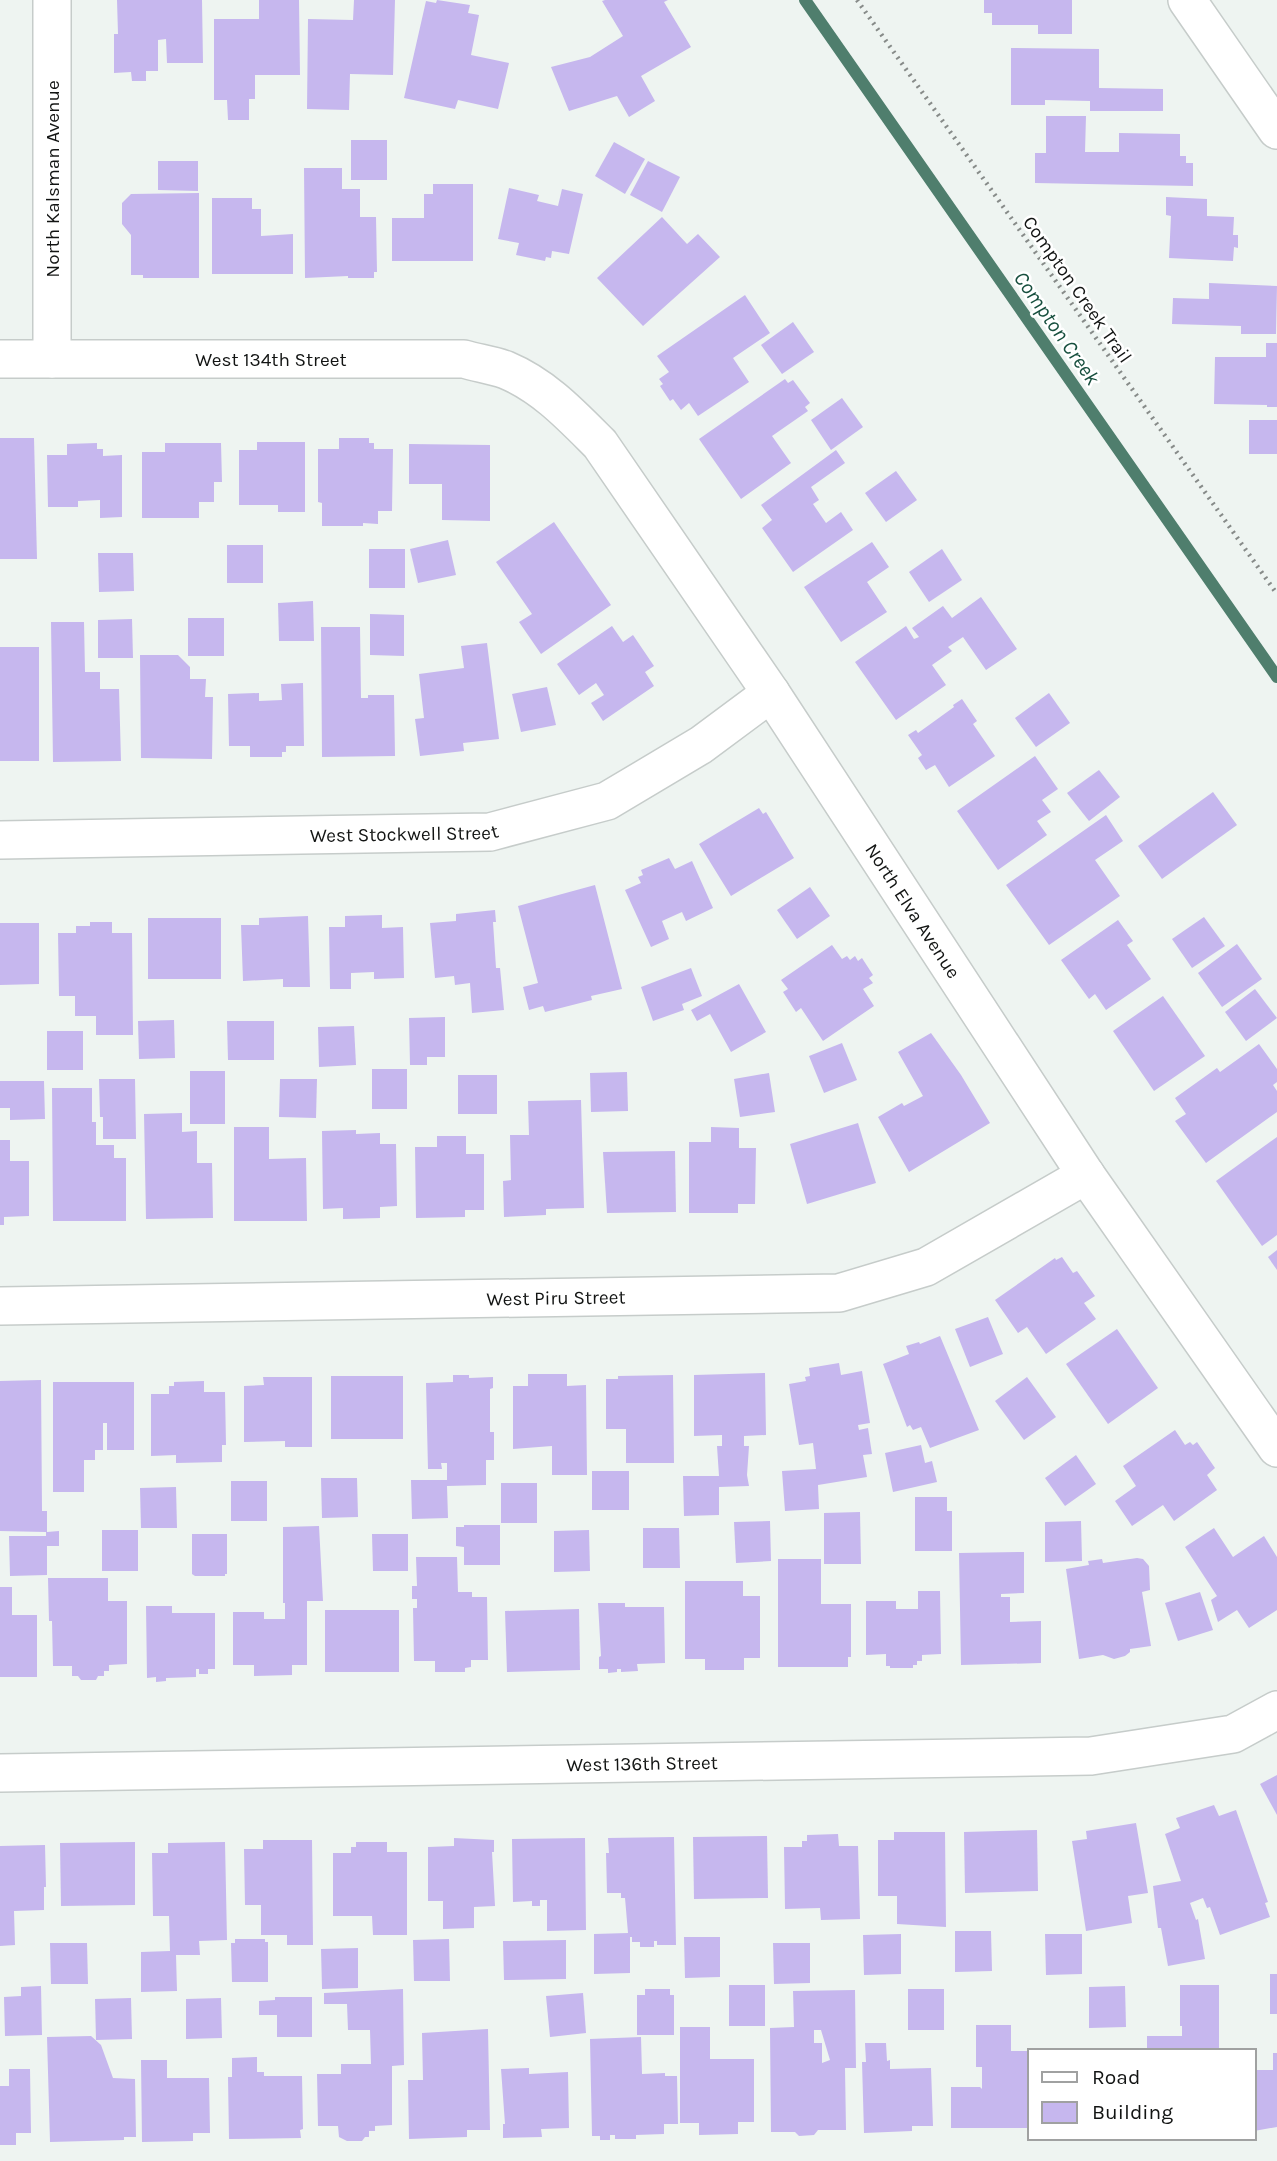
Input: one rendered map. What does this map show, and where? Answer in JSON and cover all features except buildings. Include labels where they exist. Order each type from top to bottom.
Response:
[{"type":"street","name":"North Kalsman Avenue","points":[[51,0],[52,359]]},
{"type":"street","points":[[1187,0],[1277,130]]},
{"type":"street","name":"West 134th Street","points":[[0,359],[464,359],[504,369],[538,386]]},
{"type":"street","name":"North Elva Avenue","points":[[538,386],[567,410],[600,444],[771,693],[1086,1175],[1277,1448]]},
{"type":"street","name":"West Stockwell Street","points":[[0,840],[491,832],[607,801],[701,745],[771,693]]},
{"type":"street","name":"West Piru Street","points":[[0,1306],[839,1293],[926,1267],[1086,1175]]},
{"type":"street","name":"West 136th Street","points":[[0,1773],[1091,1756],[1233,1734],[1277,1710]]},
{"type":"path","name":"Compton Creek Trail","points":[[857,0],[1277,594]]},
{"type":"waterway","name":"Compton Creek","points":[[805,0],[1277,677]]}]
